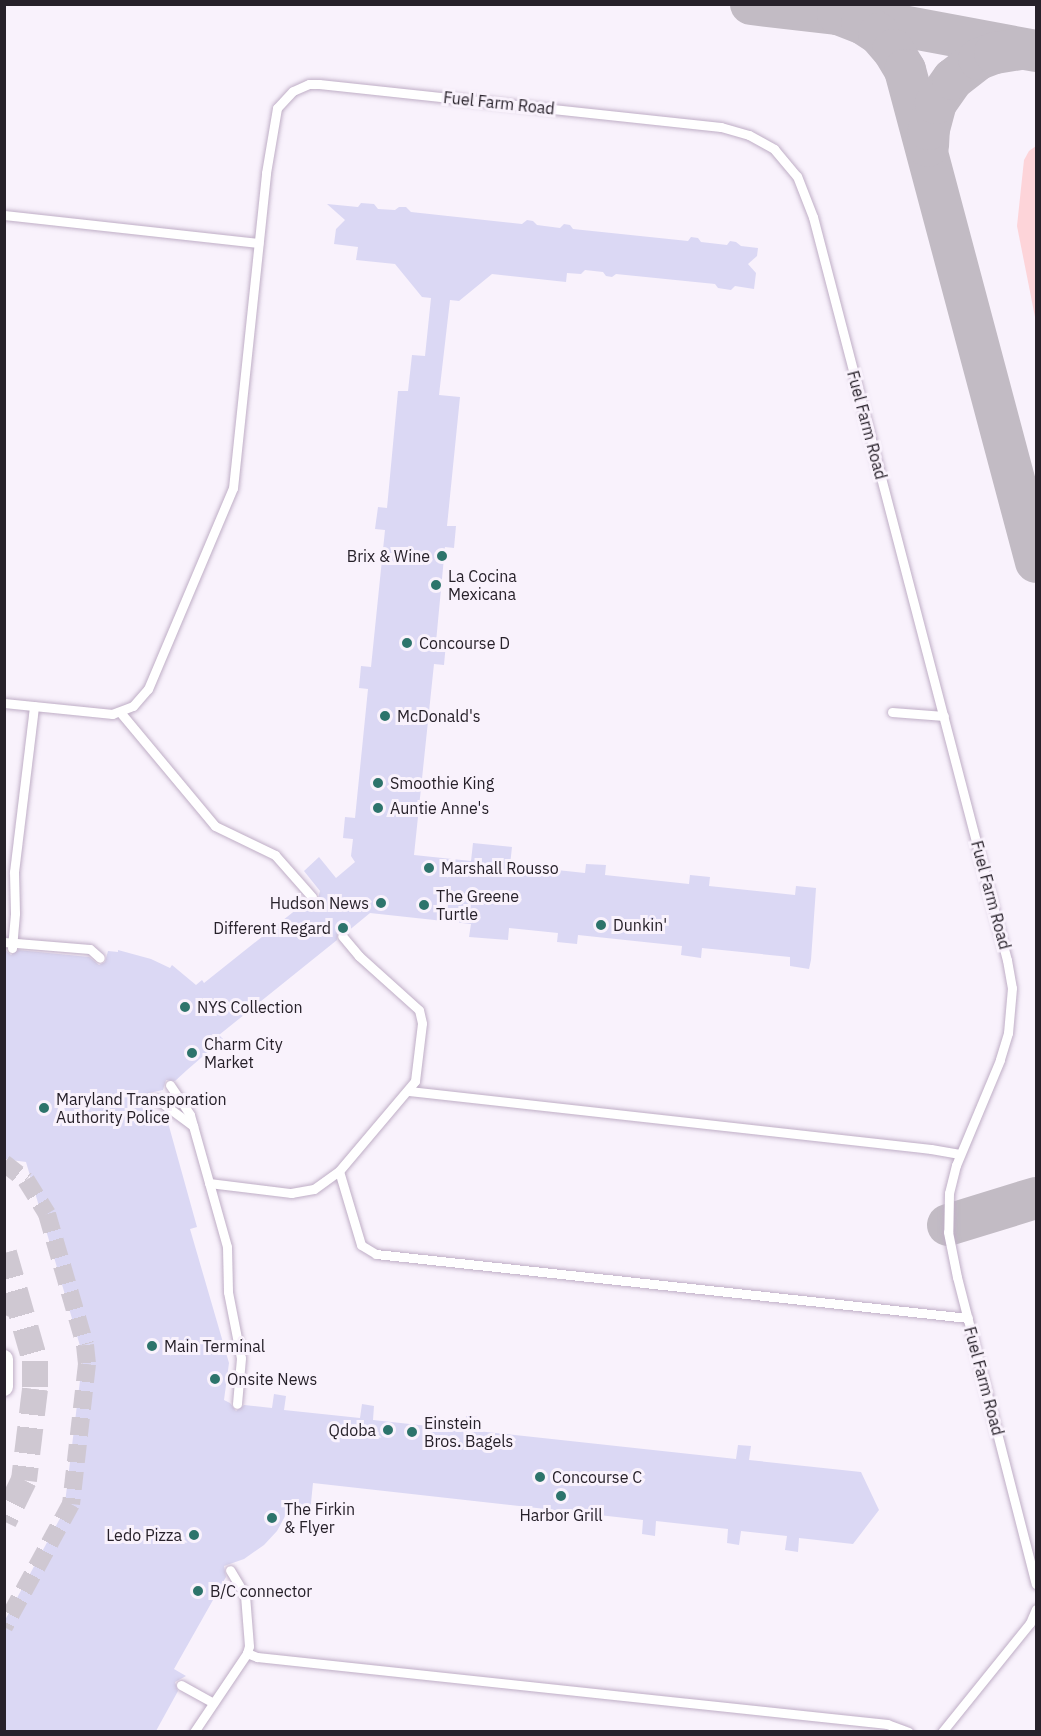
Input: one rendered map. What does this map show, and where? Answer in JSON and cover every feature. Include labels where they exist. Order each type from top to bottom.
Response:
[{"type":"street","points":[[4,1359],[4,1388]]},
{"type":"lane","name":"Fuel Farm Road","points":[[120,712],[138,703],[147,693],[231,494],[258,243],[277,108],[288,94],[309,84],[721,127],[749,135],[769,146],[798,176],[813,216],[1005,948],[1012,988],[1005,1044],[960,1154],[950,1193],[948,1232],[1036,1584]]},
{"type":"lane","points":[[4,215],[258,243]]},
{"type":"lane","points":[[4,703],[101,714],[120,712],[215,826],[275,855],[312,897]]},
{"type":"lane","points":[[34,706],[14,872],[10,944],[90,949],[100,958]]},
{"type":"lane","points":[[892,712],[944,716]]},
{"type":"lane","points":[[209,1183],[300,1193],[314,1189],[339,1171],[408,1091],[416,1077],[421,1013],[415,1005],[359,956],[342,936]]},
{"type":"lane","points":[[170,1085],[188,1110],[227,1247],[229,1297],[240,1345],[241,1368],[237,1404]]},
{"type":"lane","points":[[408,1091],[960,1154]]},
{"type":"lane","points":[[151,1099],[158,1100],[193,1126]]},
{"type":"lane","points":[[339,1171],[362,1245],[376,1254],[968,1318]]},
{"type":"lane","points":[[194,1731],[247,1653],[250,1638],[243,1588],[230,1570]]},
{"type":"lane","points":[[942,1731],[1030,1623],[1036,1609]]},
{"type":"lane","points":[[247,1653],[257,1656],[887,1724],[909,1731]]},
{"type":"lane","points":[[181,1685],[213,1703]]},
{"type":"shaded area","points":[[1036,146],[1036,322],[1017,226],[1024,160],[1029,151]]},
{"type":"building","points":[[361,203],[374,204],[378,209],[395,210],[399,207],[406,207],[411,212],[522,224],[527,220],[537,225],[560,228],[564,224],[570,225],[573,229],[688,241],[691,237],[698,238],[701,242],[727,245],[730,241],[741,246],[758,248],[757,256],[748,264],[756,273],[754,289],[735,286],[731,290],[718,288],[715,284],[616,274],[612,277],[606,276],[603,272],[585,270],[581,274],[567,273],[566,282],[492,274],[459,301],[450,300],[439,395],[460,397],[447,526],[456,526],[454,548],[445,547],[436,642],[446,643],[444,665],[434,664],[414,855],[471,861],[473,843],[512,847],[510,865],[585,873],[586,864],[606,865],[605,875],[689,884],[690,875],[710,877],[709,886],[795,895],[796,886],[816,888],[811,960],[809,969],[790,966],[790,957],[702,948],[701,958],[681,955],[682,946],[578,935],[577,944],[557,942],[558,933],[509,928],[508,940],[469,937],[471,924],[370,913],[347,932],[338,931],[337,940],[219,1035],[223,1039],[175,1081],[166,1080],[163,1090],[149,1093],[144,1097],[146,1104],[153,1106],[157,1122],[167,1119],[197,1227],[190,1229],[229,1363],[224,1400],[230,1403],[236,1411],[244,1405],[272,1408],[274,1394],[286,1396],[284,1410],[360,1418],[362,1404],[374,1406],[373,1420],[465,1430],[466,1416],[478,1417],[477,1431],[736,1459],[738,1445],[751,1446],[749,1460],[861,1472],[879,1510],[853,1544],[799,1538],[798,1552],[785,1550],[787,1536],[741,1531],[739,1545],[727,1543],[728,1529],[656,1521],[655,1536],[642,1534],[643,1520],[313,1483],[310,1513],[289,1509],[277,1531],[264,1545],[244,1559],[224,1566],[226,1577],[174,1669],[186,1676],[175,1682],[178,1691],[156,1731],[4,1731],[4,1622],[64,1511],[83,1356],[26,1162],[4,1159],[4,949],[11,955],[18,950],[89,957],[99,965],[105,962],[108,951],[118,952],[118,950],[151,959],[170,968],[172,965],[196,985],[202,980],[204,983],[307,901],[313,904],[317,902],[320,891],[304,871],[319,857],[336,878],[355,862],[351,856],[353,839],[343,838],[345,817],[355,818],[368,689],[359,688],[361,666],[371,667],[385,530],[375,529],[378,507],[387,508],[398,391],[408,391],[412,355],[425,356],[431,298],[422,297],[395,264],[356,260],[358,247],[334,244],[336,229],[345,220],[327,204],[358,207]]},
{"type":"taxiway","points":[[751,4],[838,14],[1036,51]]},
{"type":"taxiway","points":[[838,14],[862,23],[879,34],[893,50],[905,70],[1036,562]]},
{"type":"taxiway","points":[[928,146],[929,129],[936,103],[953,79],[979,59],[995,53],[1019,49]]},
{"type":"taxiway","points":[[948,1225],[1036,1198]]},
{"type":"tunnel","points":[[4,1163],[26,1180],[47,1214],[85,1345],[87,1364],[71,1504],[4,1627]]},
{"type":"tunnel","points":[[4,1253],[35,1361],[35,1389],[24,1480],[4,1521]]},
{"type":"tunnel","points":[[4,1304],[13,1309]]},
{"type":"place","name":"Brix & Wine","points":[[442,556]]},
{"type":"place","name":"La Cocina Mexicana","points":[[436,585]]},
{"type":"place","name":"Concourse D","points":[[407,643]]},
{"type":"place","name":"McDonald's","points":[[385,716]]},
{"type":"place","name":"Smoothie King","points":[[378,783]]},
{"type":"place","name":"Auntie Anne's","points":[[378,808]]},
{"type":"place","name":"Marshall Rousso","points":[[429,868]]},
{"type":"place","name":"Hudson News","points":[[381,903]]},
{"type":"place","name":"The Greene Turtle","points":[[424,905]]},
{"type":"place","name":"Dunkin'","points":[[601,925]]},
{"type":"place","name":"Different Regard","points":[[343,928]]},
{"type":"place","name":"NYS Collection","points":[[185,1007]]},
{"type":"place","name":"Charm City Market","points":[[192,1053]]},
{"type":"place","name":"Maryland Transporation Authority Police","points":[[44,1108]]},
{"type":"place","name":"Main Terminal","points":[[152,1346]]},
{"type":"place","name":"Onsite News","points":[[215,1379]]},
{"type":"place","name":"Qdoba","points":[[388,1430]]},
{"type":"place","name":"Einstein Bros. Bagels","points":[[412,1432]]},
{"type":"place","name":"Concourse C","points":[[540,1477]]},
{"type":"place","name":"Harbor Grill","points":[[561,1496]]},
{"type":"place","name":"The Firkin & Flyer","points":[[272,1518]]},
{"type":"place","name":"Ledo Pizza","points":[[194,1535]]},
{"type":"place","name":"B/C connector","points":[[198,1591]]}]
